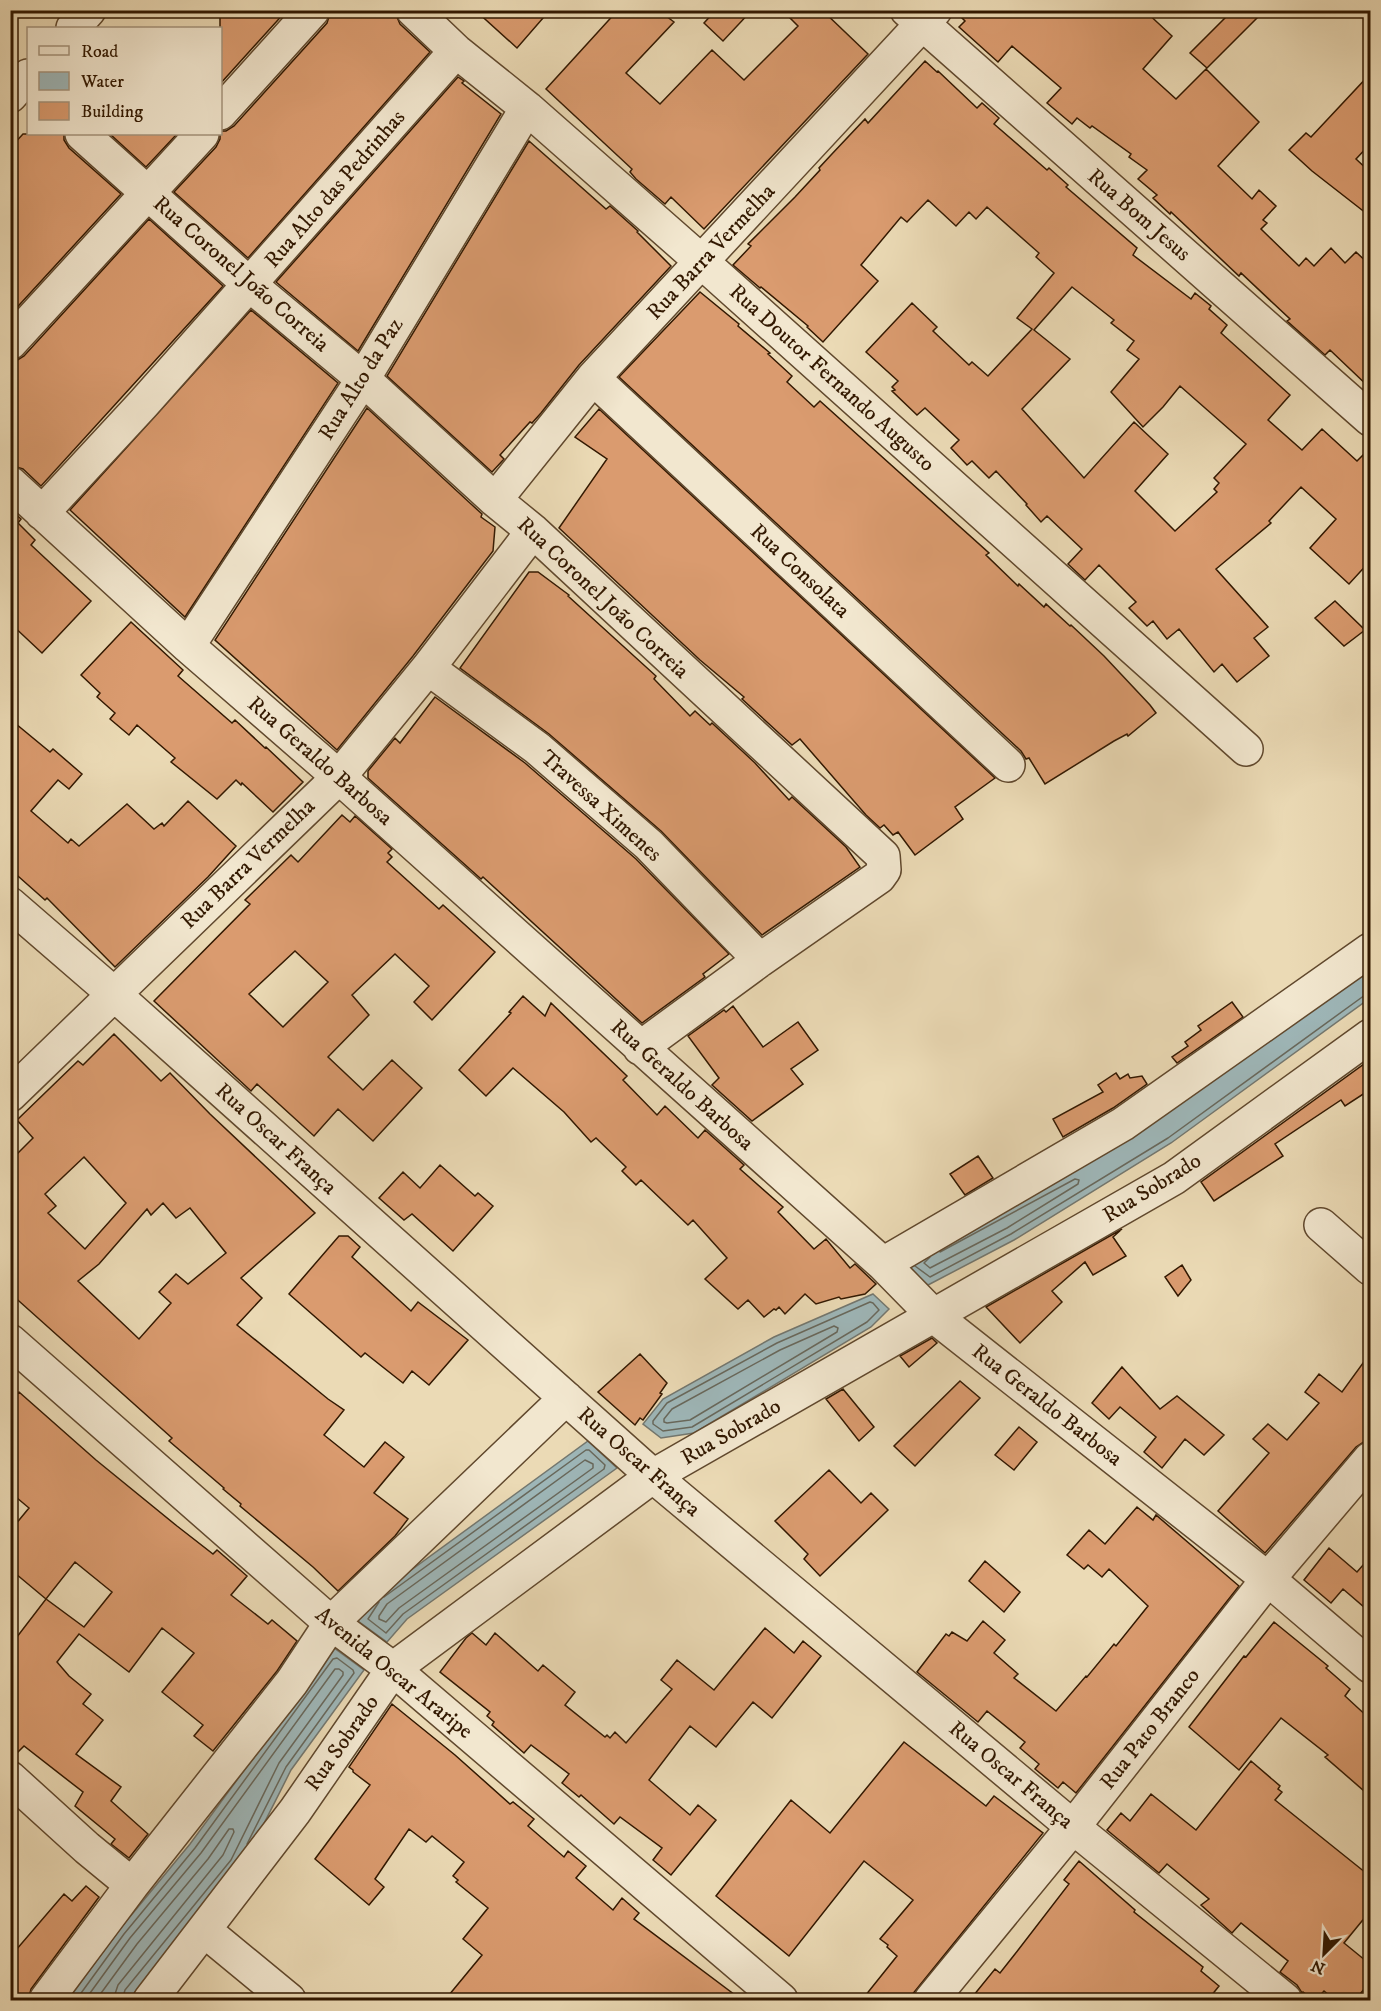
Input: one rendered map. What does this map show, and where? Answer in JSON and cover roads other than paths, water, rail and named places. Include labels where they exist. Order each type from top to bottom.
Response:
[{"type":"street","points":[[74,27],[89,10]]},
{"type":"street","points":[[222,111],[313,10]]},
{"type":"street","name":"Rua Doutor Fernando Augusto","points":[[413,10],[456,51],[527,108],[702,262],[1246,749]]},
{"type":"street","name":"Rua Barra Vermelha","points":[[495,500],[592,378],[702,262],[922,15]]},
{"type":"street","name":"Rua Bom Jesus","points":[[922,15],[1371,419]]},
{"type":"street","name":"Rua Alto das Pedrinhas","points":[[42,513],[250,285],[456,51]]},
{"type":"street","name":"Rua Alto da Paz","points":[[188,646],[363,379],[527,108]]},
{"type":"street","name":"Rua Coronel João Correia","points":[[83,135],[250,285],[363,379],[495,500],[533,531],[883,856],[884,870],[879,877],[640,1048]]},
{"type":"street","points":[[10,343],[201,135]]},
{"type":"street","name":"Rua Consolata","points":[[592,378],[1008,765]]},
{"type":"street","name":"Rua Geraldo Barbosa","points":[[10,483],[188,646],[339,777],[883,1264],[934,1316],[1268,1579],[1371,1666]]},
{"type":"street","name":"Rua Barra Vermelha","points":[[10,1095],[339,777],[428,668],[533,531]]},
{"type":"street","name":"Travessa Ximenes","points":[[428,668],[537,748],[640,838],[760,960]]},
{"type":"street","name":"Rua Oscar França","points":[[10,904],[114,994],[653,1476],[1285,2001]]},
{"type":"street","points":[[883,1264],[1123,1124],[1371,950]]},
{"type":"street","name":"Rua Sobrado","points":[[150,2001],[295,1811],[393,1669],[653,1476],[1174,1178],[1371,1036]]},
{"type":"street","points":[[1321,1225],[1371,1268]]},
{"type":"street","name":"Avenida Oscar Araripe","points":[[10,1341],[331,1623],[393,1669],[781,2001]]},
{"type":"street","points":[[46,2001],[132,1885],[292,1682],[331,1623],[566,1398]]},
{"type":"street","name":"Rua Pato Branco","points":[[931,2001],[1073,1827],[1268,1579],[1371,1459]]},
{"type":"street","points":[[10,1778],[87,1848],[132,1885]]},
{"type":"street","points":[[204,1930],[289,2001]]},
{"type":"water","points":[[1370,959],[1370,998],[1171,1143],[1014,1240],[928,1285],[900,1262]]},
{"type":"water","points":[[873,1294],[889,1309],[871,1327],[694,1433],[661,1438],[643,1424],[663,1399],[774,1337]]},
{"type":"water","points":[[588,1441],[617,1468],[407,1619],[387,1642],[358,1621],[377,1595]]},
{"type":"water","points":[[334,1648],[364,1670],[291,1770],[242,1867],[134,2000],[68,2000],[119,1930],[190,1844]]}]
